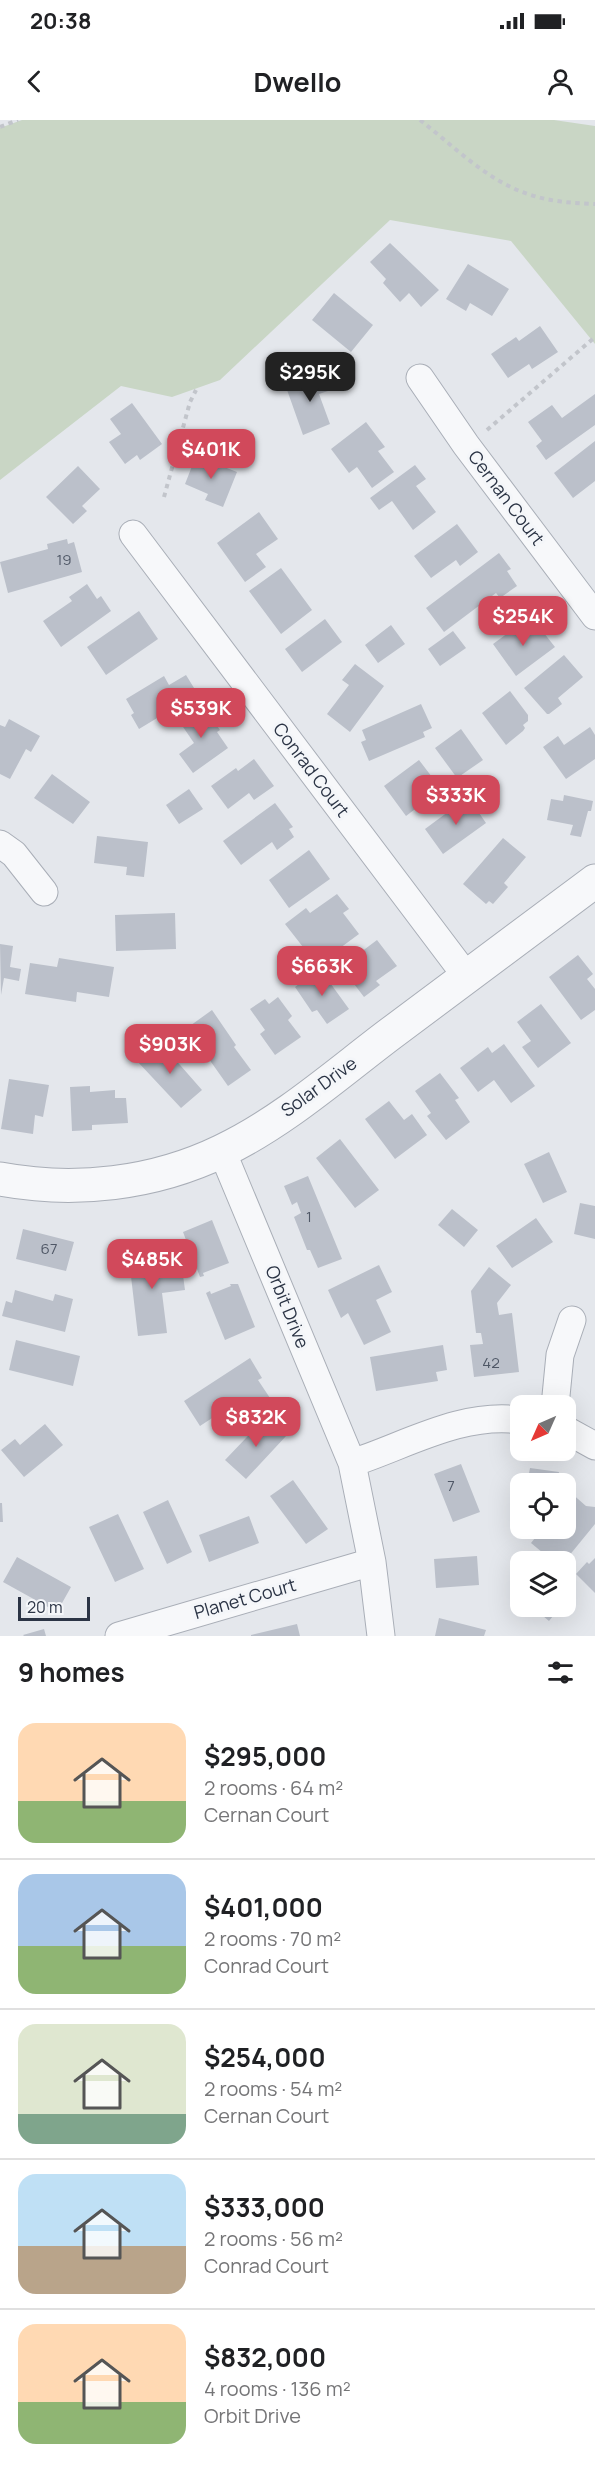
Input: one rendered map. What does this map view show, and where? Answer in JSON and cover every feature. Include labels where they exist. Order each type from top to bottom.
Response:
[{"type":"street","name":"Cernan Court","points":[[420,378],[466,445],[595,616]]},
{"type":"street","name":"Conrad Court","points":[[133,534],[467,977]]},
{"type":"street","points":[[0,844],[14,854],[44,892]]},
{"type":"street","name":"Solar Drive","points":[[0,1179],[43,1184],[88,1185],[138,1181],[175,1170],[222,1151],[291,1108],[595,881]]},
{"type":"street","name":"Orbit Drive","points":[[222,1151],[352,1463],[372,1562],[381,1636]]},
{"type":"street","points":[[556,1395],[560,1355],[572,1320]]},
{"type":"street","points":[[352,1463],[442,1429],[478,1419],[510,1420]]},
{"type":"street","points":[[576,1436],[595,1446]]},
{"type":"street","name":"Planet Court","points":[[118,1636],[372,1562]]},
{"type":"path","points":[[0,127],[18,120]]},
{"type":"path","points":[[420,120],[473,162],[501,181],[530,195],[555,201],[595,204]]},
{"type":"path","points":[[487,430],[595,337]]},
{"type":"path","points":[[164,497],[190,402],[196,390]]},
{"type":"green space","points":[[22,120],[554,120],[595,126],[595,344],[511,241],[390,220],[220,380],[172,397],[121,386],[0,480],[0,128]]},
{"type":"building","points":[[390,243],[439,290],[421,307],[409,293],[400,302],[383,283],[386,279],[370,262]]},
{"type":"building","points":[[468,264],[509,289],[492,316],[470,303],[466,311],[446,299]]},
{"type":"building","points":[[334,293],[373,325],[351,352],[312,320]]},
{"type":"building","points":[[540,326],[558,352],[532,369],[529,364],[508,378],[491,354],[516,337],[519,341]]},
{"type":"building","points":[[324,373],[331,390],[319,394],[330,424],[303,435],[286,387]]},
{"type":"building","points":[[595,394],[595,425],[546,460],[536,446],[542,441],[528,422],[552,405],[562,418]]},
{"type":"building","points":[[132,403],[162,444],[140,460],[137,455],[125,464],[109,442],[121,434],[110,419]]},
{"type":"building","points":[[366,422],[385,447],[378,451],[394,472],[372,488],[357,467],[349,473],[331,449]]},
{"type":"building","points":[[595,441],[595,481],[573,498],[554,473]]},
{"type":"building","points":[[196,456],[237,472],[223,507],[205,500],[208,494],[185,484]]},
{"type":"building","points":[[415,465],[426,479],[416,486],[436,512],[413,530],[392,501],[379,510],[370,498]]},
{"type":"building","points":[[78,466],[100,489],[82,506],[87,511],[73,524],[46,497]]},
{"type":"building","points":[[259,512],[278,539],[256,554],[266,567],[245,582],[217,543]]},
{"type":"building","points":[[457,524],[478,552],[460,566],[456,560],[431,578],[414,556]]},
{"type":"building","points":[[67,539],[68,544],[74,542],[82,572],[8,593],[0,562],[48,549],[47,544]]},
{"type":"building","points":[[499,553],[511,569],[507,571],[517,586],[500,598],[496,593],[444,632],[426,608]]},
{"type":"building","points":[[281,568],[312,610],[281,634],[249,591]]},
{"type":"building","points":[[87,584],[97,599],[101,596],[111,611],[61,647],[43,621],[72,601],[69,597]]},
{"type":"building","points":[[139,611],[158,639],[106,675],[87,647]]},
{"type":"building","points":[[325,619],[342,642],[302,672],[285,649]]},
{"type":"building","points":[[536,623],[555,647],[516,676],[493,644],[519,625],[524,631]]},
{"type":"building","points":[[391,625],[405,644],[378,663],[365,645]]},
{"type":"building","points":[[453,631],[466,648],[440,666],[428,649]]},
{"type":"building","points":[[564,655],[583,677],[558,698],[562,704],[547,714],[524,688]]},
{"type":"building","points":[[355,664],[384,686],[350,732],[327,714],[349,685],[342,680]]},
{"type":"building","points":[[186,675],[199,696],[188,703],[187,700],[139,729],[126,699],[164,676],[169,685]]},
{"type":"building","points":[[510,691],[528,715],[528,721],[523,725],[525,728],[523,731],[506,745],[482,713]]},
{"type":"building","points":[[201,704],[220,730],[217,732],[228,748],[193,773],[179,754],[194,743],[179,721]]},
{"type":"building","points":[[421,704],[432,728],[423,732],[425,737],[369,761],[361,742],[366,740],[362,730]]},
{"type":"building","points":[[9,719],[40,736],[31,752],[26,749],[10,779],[0,774],[0,725],[5,727]]},
{"type":"building","points":[[590,727],[595,735],[595,759],[566,779],[543,747],[558,736],[564,745]]},
{"type":"building","points":[[461,729],[483,760],[457,778],[435,748]]},
{"type":"building","points":[[254,759],[274,786],[254,800],[249,793],[228,809],[211,786],[236,768],[238,771]]},
{"type":"building","points":[[419,760],[432,777],[422,785],[431,797],[406,816],[384,786]]},
{"type":"building","points":[[52,774],[90,802],[73,824],[34,798]]},
{"type":"building","points":[[189,789],[203,809],[179,824],[166,805]]},
{"type":"building","points":[[564,795],[593,801],[581,837],[570,835],[573,825],[547,820],[551,799],[563,801]]},
{"type":"building","points":[[468,797],[486,823],[443,854],[425,829]]},
{"type":"building","points":[[275,803],[293,827],[289,829],[294,837],[277,850],[272,842],[241,865],[223,841]]},
{"type":"building","points":[[97,836],[148,842],[144,877],[126,875],[127,867],[94,863]]},
{"type":"building","points":[[503,838],[526,857],[504,883],[508,887],[493,904],[489,901],[486,904],[463,884]]},
{"type":"building","points":[[309,850],[330,879],[289,908],[269,880]]},
{"type":"building","points":[[337,894],[349,909],[343,913],[359,934],[317,965],[285,924],[306,908],[310,913]]},
{"type":"building","points":[[175,913],[176,949],[116,951],[115,915]]},
{"type":"building","points":[[377,940],[397,966],[376,981],[380,985],[364,997],[341,967]]},
{"type":"building","points":[[0,944],[13,946],[10,967],[21,969],[19,981],[4,978],[1,995]]},
{"type":"building","points":[[578,955],[593,974],[587,979],[595,989],[595,1010],[581,1020],[549,977]]},
{"type":"building","points":[[59,958],[114,967],[109,997],[77,992],[76,1002],[25,994],[30,963],[57,967]]},
{"type":"building","points":[[320,969],[349,1009],[327,1024],[317,1010],[312,1012],[295,987]]},
{"type":"building","points":[[278,997],[292,1016],[288,1020],[301,1037],[275,1055],[260,1034],[265,1030],[250,1009],[265,999],[269,1004]]},
{"type":"building","points":[[541,1004],[571,1043],[538,1068],[522,1047],[531,1041],[517,1022]]},
{"type":"building","points":[[212,1010],[251,1070],[228,1086],[187,1028]]},
{"type":"building","points":[[159,1041],[202,1090],[181,1108],[137,1061]]},
{"type":"building","points":[[504,1044],[535,1086],[511,1103],[494,1080],[478,1092],[460,1068],[488,1047],[492,1053]]},
{"type":"building","points":[[440,1073],[459,1098],[455,1100],[470,1122],[446,1140],[427,1116],[431,1113],[415,1091]]},
{"type":"building","points":[[9,1079],[49,1085],[43,1117],[35,1115],[33,1134],[1,1129]]},
{"type":"building","points":[[90,1086],[90,1092],[115,1090],[115,1098],[126,1098],[128,1123],[92,1125],[92,1130],[72,1131],[70,1087]]},
{"type":"building","points":[[389,1101],[404,1120],[412,1114],[427,1135],[395,1159],[365,1119]]},
{"type":"building","points":[[340,1139],[379,1190],[355,1208],[316,1158]]},
{"type":"building","points":[[549,1152],[567,1192],[543,1203],[524,1164]]},
{"type":"building","points":[[308,1176],[342,1259],[318,1268],[310,1250],[307,1250],[294,1217],[301,1213],[297,1202],[292,1205],[284,1186]]},
{"type":"building","points":[[580,1203],[595,1206],[595,1239],[574,1234]]},
{"type":"building","points":[[452,1209],[478,1230],[464,1247],[438,1225]]},
{"type":"building","points":[[536,1218],[553,1242],[512,1268],[496,1246]]},
{"type":"building","points":[[212,1220],[229,1263],[203,1273],[204,1276],[200,1277],[183,1232]]},
{"type":"building","points":[[23,1229],[74,1242],[66,1271],[16,1259]]},
{"type":"building","points":[[156,1247],[159,1271],[182,1268],[185,1290],[162,1293],[167,1333],[138,1336],[128,1251]]},
{"type":"building","points":[[379,1265],[392,1292],[376,1300],[391,1332],[364,1345],[348,1313],[341,1318],[328,1290]]},
{"type":"building","points":[[489,1267],[511,1285],[497,1303],[499,1315],[512,1313],[519,1372],[474,1377],[470,1345],[483,1344],[481,1333],[476,1333],[471,1291]]},
{"type":"building","points":[[230,1284],[238,1284],[255,1327],[225,1340],[206,1293],[210,1291],[211,1294],[231,1286]]},
{"type":"building","points":[[15,1290],[53,1301],[55,1294],[73,1299],[65,1332],[2,1316],[6,1301],[12,1303]]},
{"type":"building","points":[[16,1340],[80,1356],[73,1386],[9,1370]]},
{"type":"building","points":[[443,1345],[447,1370],[436,1372],[438,1381],[376,1391],[370,1357]]},
{"type":"building","points":[[250,1358],[262,1378],[258,1380],[276,1407],[257,1420],[246,1403],[238,1408],[235,1403],[200,1426],[184,1401]]},
{"type":"building","points":[[267,1416],[287,1435],[246,1479],[225,1460]]},
{"type":"building","points":[[45,1424],[63,1445],[24,1477],[1,1450],[15,1439],[20,1445]]},
{"type":"building","points":[[461,1464],[480,1512],[453,1522],[434,1474]]},
{"type":"building","points":[[530,1468],[559,1472],[559,1473],[529,1473]]},
{"type":"building","points":[[293,1480],[328,1529],[306,1544],[270,1496]]},
{"type":"building","points":[[576,1497],[586,1506],[595,1507],[595,1524],[573,1551],[541,1551],[531,1543],[534,1539],[576,1539]]},
{"type":"building","points":[[168,1500],[192,1552],[167,1564],[143,1512]]},
{"type":"building","points":[[0,1503],[2,1503],[3,1522],[0,1522]]},
{"type":"building","points":[[118,1514],[144,1569],[115,1582],[89,1527]]},
{"type":"building","points":[[249,1516],[259,1543],[209,1562],[199,1535]]},
{"type":"building","points":[[477,1556],[479,1585],[436,1588],[434,1559]]},
{"type":"building","points":[[17,1557],[71,1587],[57,1612],[3,1582]]},
{"type":"building","points":[[595,1558],[595,1593],[576,1574],[587,1562],[589,1564]]},
{"type":"building","points":[[439,1618],[486,1630],[484,1636],[435,1636]]},
{"type":"building","points":[[297,1624],[300,1636],[251,1636],[251,1635]]},
{"type":"building","points":[[44,1629],[46,1636],[23,1635]]}]
